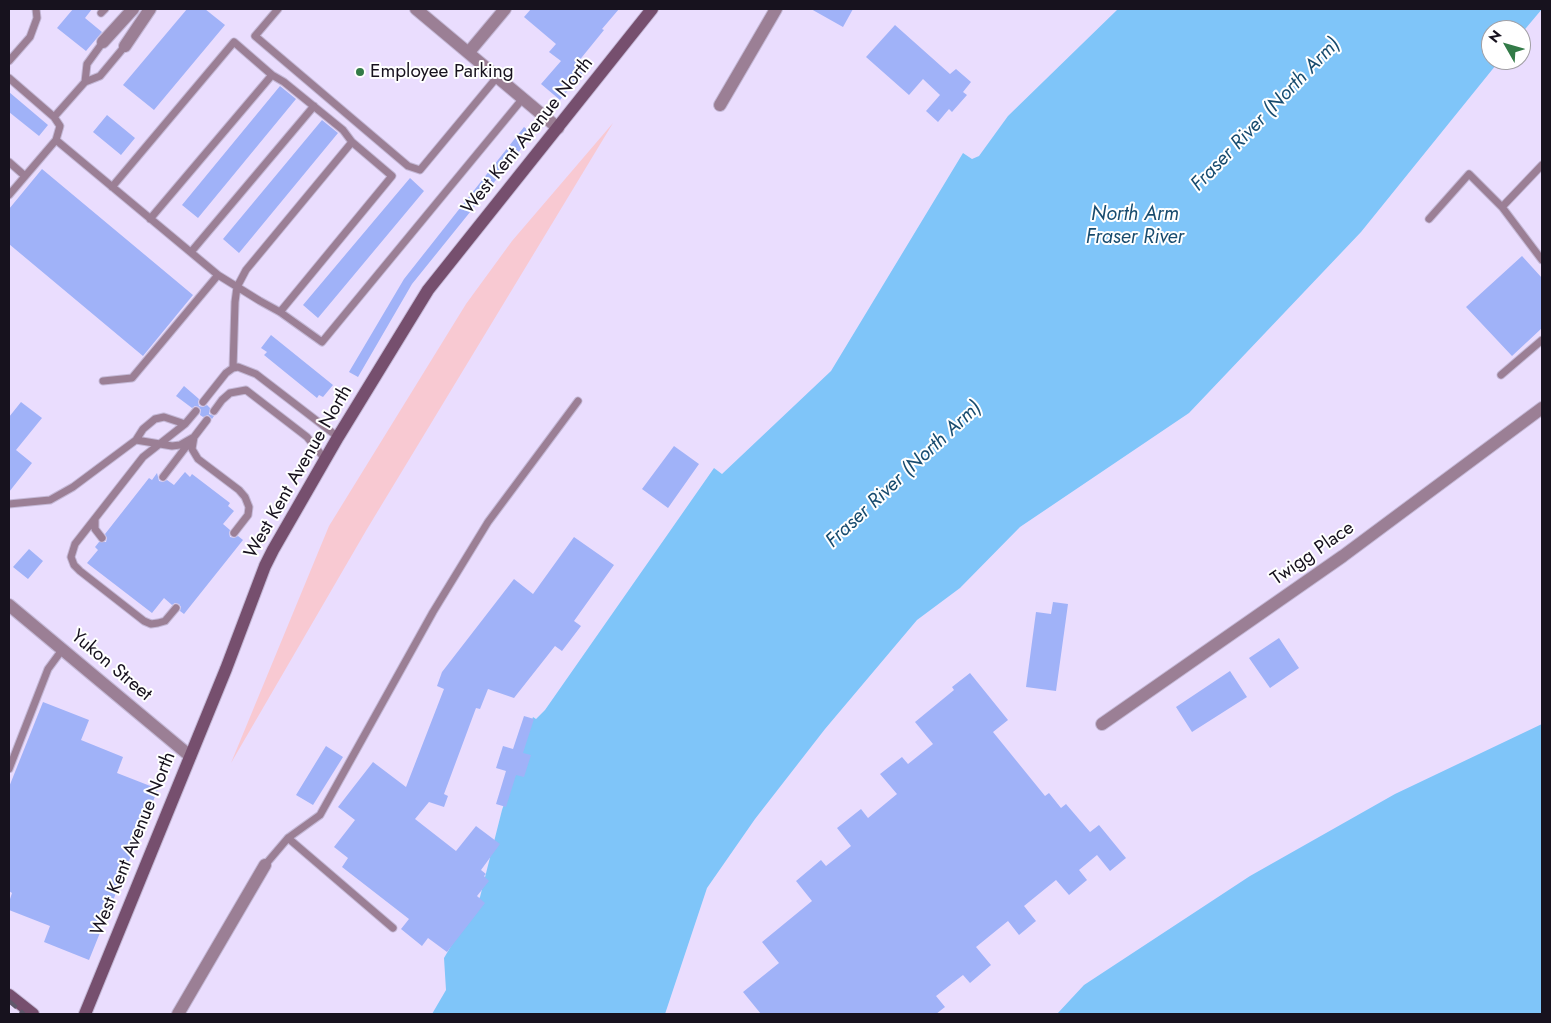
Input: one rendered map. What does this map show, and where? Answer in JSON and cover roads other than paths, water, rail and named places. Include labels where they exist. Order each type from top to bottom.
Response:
[{"type":"street","points":[[103,42],[133,9]]},
{"type":"street","points":[[125,46],[150,9]]},
{"type":"street","points":[[416,9],[524,97],[558,128]]},
{"type":"street","points":[[469,52],[505,9]]},
{"type":"street","name":"West Kent Avenue North","points":[[85,1014],[226,669],[265,566],[325,459],[428,290],[652,9]]},
{"type":"street","points":[[720,105],[776,9]]},
{"type":"street","name":"Twigg Place","points":[[1102,724],[1343,556],[1542,408]]},
{"type":"street","name":"Yukon Street","points":[[9,605],[190,756]]},
{"type":"street","points":[[178,1014],[265,865]]},
{"type":"street","points":[[9,995],[34,1014]]},
{"type":"lane","points":[[9,62],[30,37],[37,18],[36,9]]},
{"type":"lane","points":[[278,9],[255,36],[408,166],[420,170],[498,76]]},
{"type":"lane","points":[[85,82],[87,64],[103,42]]},
{"type":"lane","points":[[112,187],[234,42],[272,75],[284,82],[343,130],[352,142],[392,176],[280,312]]},
{"type":"lane","points":[[54,117],[85,82],[100,76],[125,46]]},
{"type":"lane","points":[[150,219],[272,75]]},
{"type":"lane","points":[[9,78],[54,117],[60,126],[56,140],[9,193]]},
{"type":"lane","points":[[56,140],[218,274],[280,312],[322,342],[524,97]]},
{"type":"lane","points":[[191,252],[314,106]]},
{"type":"lane","points":[[233,368],[238,287],[246,270],[352,142]]},
{"type":"lane","points":[[9,162],[25,176]]},
{"type":"lane","points":[[1502,207],[1542,165]]},
{"type":"lane","points":[[1429,219],[1469,174],[1502,207],[1542,260]]},
{"type":"lane","points":[[103,381],[132,378],[218,274]]},
{"type":"lane","points":[[1501,374],[1542,340]]},
{"type":"lane","points":[[203,402],[226,373],[238,367],[256,374],[338,437]]},
{"type":"lane","points":[[214,411],[230,393],[246,390],[307,437],[325,459]]},
{"type":"lane","points":[[265,865],[288,838],[320,816],[433,612],[488,522],[578,402]]},
{"type":"lane","points":[[176,608],[164,621],[151,624],[144,621],[80,571],[74,565],[71,558],[75,544],[143,457],[185,424],[196,411]]},
{"type":"lane","points":[[9,504],[50,500],[73,487],[136,440],[143,429],[158,418],[164,416],[185,424]]},
{"type":"lane","points":[[163,477],[207,420]]},
{"type":"lane","points":[[136,440],[180,445],[194,436]]},
{"type":"lane","points":[[194,436],[192,449],[198,459],[239,490],[245,497],[249,507],[248,515],[234,533]]},
{"type":"lane","points":[[95,519],[95,529],[102,538]]},
{"type":"lane","points":[[9,769],[10,760],[48,669],[62,650]]},
{"type":"lane","points":[[288,838],[393,928]]},
{"type":"water","name":"North Arm Fraser River","points":[[1118,9],[1542,9],[1531,22],[1531,20],[1481,20],[1481,70],[1492,70],[1361,232],[1189,413],[1020,527],[960,588],[917,620],[825,729],[755,819],[707,888],[665,1014],[432,1014],[446,990],[444,958],[480,897],[502,810],[533,717],[536,719],[545,710],[714,468],[722,474],[831,371],[963,153],[972,159],[979,156],[1008,116]]},
{"type":"water","points":[[1542,724],[1542,1014],[1057,1014],[1084,985],[1250,876],[1395,794]]},
{"type":"railway","points":[[9,1001],[24,1014]]},
{"type":"place","name":"Employee Parking","points":[[360,72]]},
{"type":"water label","name":"Fraser River (North Arm)","points":[[1266,115]]},
{"type":"water label","name":"Fraser River (North Arm)","points":[[904,475]]}]
